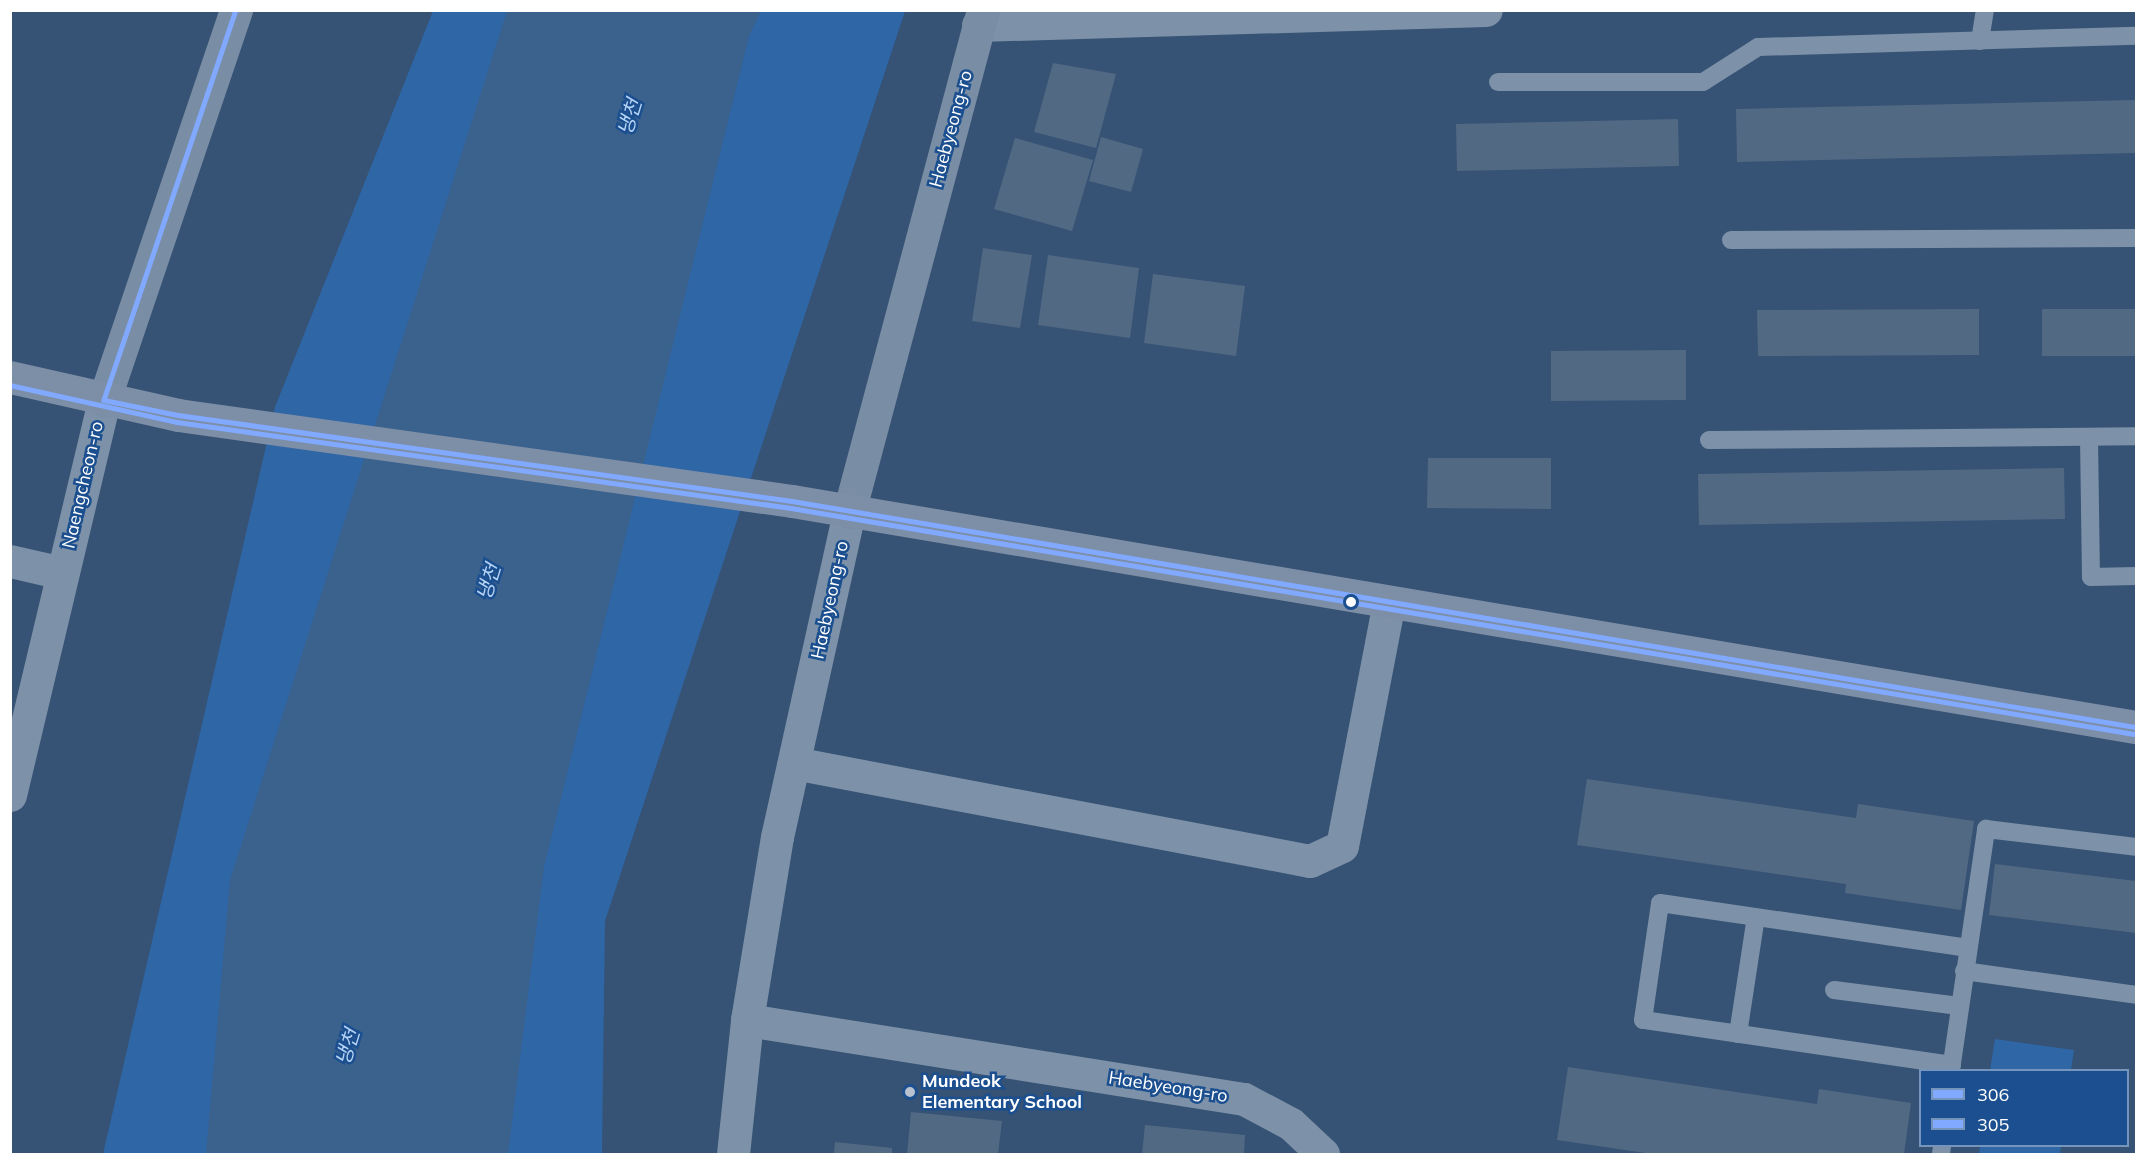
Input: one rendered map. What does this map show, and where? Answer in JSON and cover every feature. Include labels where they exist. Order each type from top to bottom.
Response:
[{"type":"main road","name":"Naengcheon-ro","points":[[104,399],[236,10]]},
{"type":"main road","name":"Haebyeong-ro","points":[[849,512],[980,18]]},
{"type":"main road","points":[[10,377],[178,415],[792,501],[2136,727]]},
{"type":"street","points":[[980,18],[1486,10]]},
{"type":"street","name":"Naengcheon-ro","points":[[10,795],[104,399]]},
{"type":"street","name":"Haebyeong-ro","points":[[733,1155],[747,1020],[794,763],[849,512]]},
{"type":"street","points":[[10,561],[62,573]]},
{"type":"street","points":[[794,763],[1310,861],[1342,846],[1389,602]]},
{"type":"street","name":"Haebyeong-ro","points":[[747,1020],[1244,1099],[1290,1124],[1323,1155]]},
{"type":"lane","points":[[1980,41],[1985,10]]},
{"type":"lane","points":[[1498,82],[1703,82],[1758,47],[2136,36]]},
{"type":"lane","points":[[1731,240],[2136,238]]},
{"type":"lane","points":[[1709,440],[2136,436]]},
{"type":"lane","points":[[2088,437],[2091,577],[2136,576]]},
{"type":"lane","points":[[1967,948],[1660,903],[1643,1020],[1952,1068],[1967,948],[1986,829],[2136,848]]},
{"type":"lane","points":[[1738,1034],[1756,917]]},
{"type":"lane","points":[[1964,971],[2136,995]]},
{"type":"lane","points":[[1834,990],[1959,1006]]},
{"type":"shaded area","points":[[433,11],[905,11],[605,921],[602,1154],[103,1154],[275,407]]},
{"type":"shaded area","points":[[1995,1039],[2074,1050],[2071,1069],[1990,1069]]},
{"type":"shaded area","points":[[1980,1147],[2061,1147],[2060,1154],[1979,1154]]},
{"type":"water","name":"냉천","points":[[507,11],[761,11],[749,36],[544,867],[508,1154],[206,1154],[230,880]]},
{"type":"building","points":[[1053,63],[1116,74],[1096,148],[1034,132]]},
{"type":"building","points":[[2136,100],[2136,153],[1737,162],[1736,109]]},
{"type":"building","points":[[1678,119],[1679,166],[1457,171],[1456,124]]},
{"type":"building","points":[[1101,137],[1143,149],[1131,192],[1089,181]]},
{"type":"building","points":[[1015,138],[1093,160],[1072,231],[994,209]]},
{"type":"building","points":[[983,248],[1032,255],[1020,328],[972,321]]},
{"type":"building","points":[[1048,255],[1139,268],[1130,338],[1038,325]]},
{"type":"building","points":[[1153,274],[1245,286],[1236,356],[1144,343]]},
{"type":"building","points":[[1979,309],[1979,355],[1758,356],[1757,310]]},
{"type":"building","points":[[2042,309],[2136,309],[2136,356],[2042,356]]},
{"type":"building","points":[[1686,350],[1686,400],[1551,401],[1551,351]]},
{"type":"building","points":[[1428,458],[1551,458],[1551,509],[1427,508]]},
{"type":"building","points":[[2064,468],[2065,519],[1699,525],[1698,474]]},
{"type":"building","points":[[1587,779],[1856,818],[1858,804],[1974,821],[1961,910],[1845,893],[1846,884],[1577,845]]},
{"type":"building","points":[[1995,864],[2136,881],[2136,933],[1989,915]]},
{"type":"building","points":[[1568,1067],[1817,1104],[1819,1089],[1911,1103],[1904,1154],[1652,1154],[1557,1140]]},
{"type":"building","points":[[911,1112],[1002,1121],[998,1154],[907,1154]]},
{"type":"building","points":[[1145,1125],[1245,1135],[1244,1154],[1142,1154]]},
{"type":"building","points":[[835,1142],[892,1148],[892,1154],[834,1154]]},
{"type":"transit line","name":"306","points":[[236,10],[104,400],[178,415],[792,501],[2136,727]]},
{"type":"transit line","name":"305","points":[[10,385],[177,422],[791,508],[2135,734]]},
{"type":"place","name":"Mundeok Elementary School","points":[[910,1092]]}]
